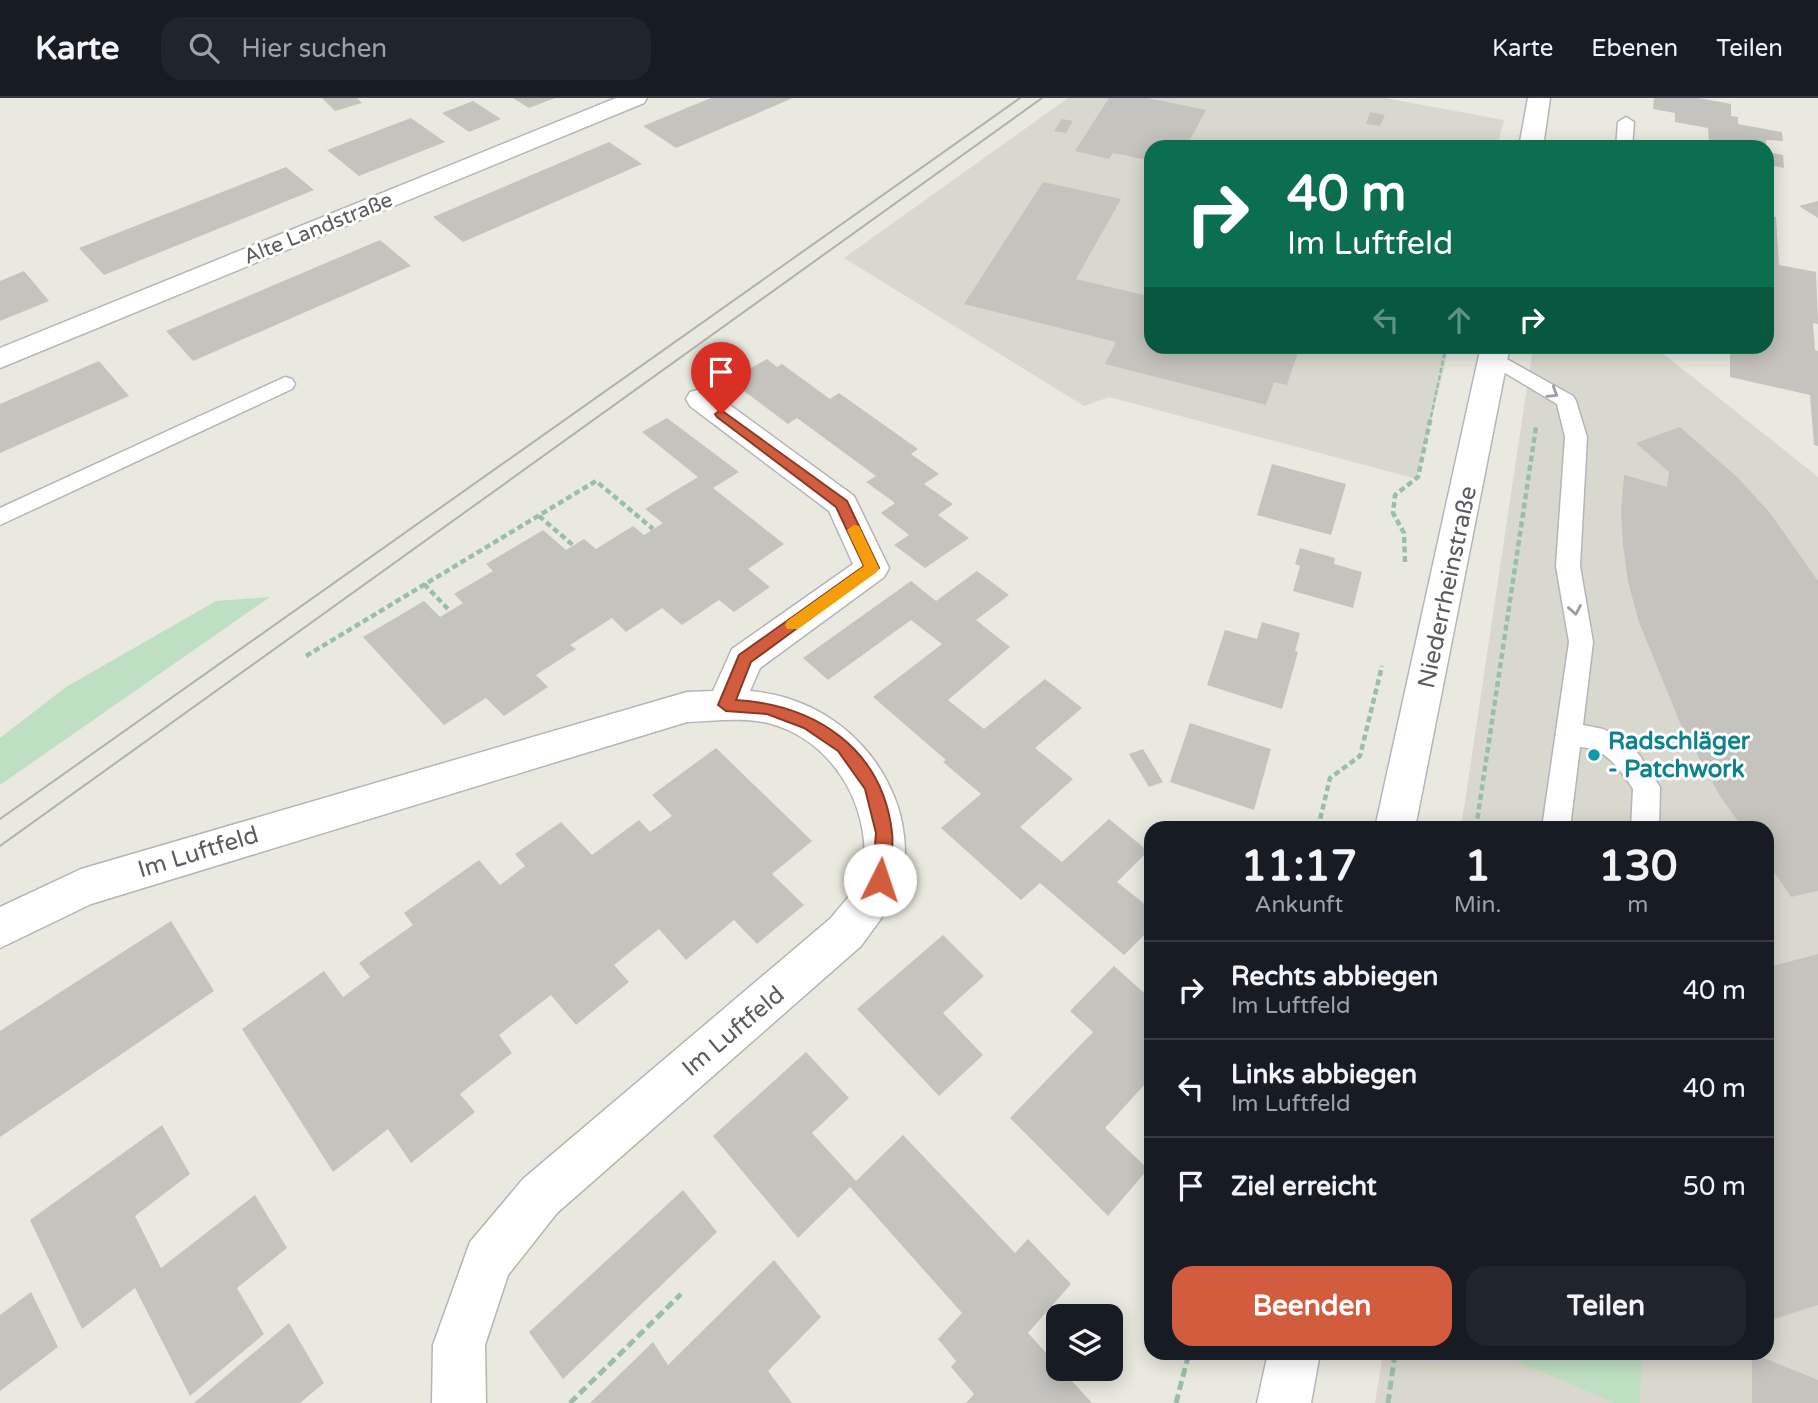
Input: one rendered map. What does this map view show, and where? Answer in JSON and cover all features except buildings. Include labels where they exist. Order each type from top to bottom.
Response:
[{"type":"street","name":"Alte Landstraße","points":[[0,359],[636,98]]},
{"type":"street","points":[[1533,140],[1539,98]]},
{"type":"street","name":"Niederrheinstraße","points":[[1396,821],[1495,354]]},
{"type":"street","points":[[701,399],[842,504],[872,568],[745,659],[726,705]]},
{"type":"street","name":"Im Luftfeld","points":[[0,928],[80,888],[687,707],[726,705],[767,708],[810,724],[843,746],[872,786],[884,833],[880,880],[846,932],[540,1196],[488,1260],[458,1345],[459,1403]]},
{"type":"street","points":[[1284,1403],[1293,1360]]},
{"type":"lane","points":[[1624,140],[1626,122]]},
{"type":"lane","points":[[1498,354],[1566,401],[1576,437],[1567,566],[1581,642],[1557,821]]},
{"type":"lane","points":[[0,517],[285,384]]},
{"type":"lane","points":[[1568,735],[1594,737],[1617,748],[1647,787],[1645,821]]},
{"type":"path","points":[[1404,569],[1404,533],[1393,513],[1395,495],[1418,477],[1444,354]]},
{"type":"path","points":[[1477,821],[1537,420]]},
{"type":"path","points":[[306,656],[596,481],[653,529]]},
{"type":"path","points":[[539,516],[574,545]]},
{"type":"path","points":[[424,584],[450,611]]},
{"type":"path","points":[[1320,821],[1330,778],[1360,756],[1383,662]]},
{"type":"path","points":[[570,1403],[681,1294]]},
{"type":"path","points":[[1177,1403],[1187,1360]]},
{"type":"path","points":[[1388,1403],[1394,1360]]},
{"type":"shaded area","points":[[1068,98],[1385,98],[1504,120],[1499,140],[1144,140],[1144,354],[1447,354],[1417,479],[1109,397],[1084,406],[844,258]]},
{"type":"shaded area","points":[[1532,354],[1664,354],[1818,477],[1818,1403],[1375,1403],[1382,1360],[1774,1360],[1774,821],[1462,821]]},
{"type":"green space","points":[[270,597],[0,785],[0,738],[66,687],[216,601]]},
{"type":"green space","points":[[1642,1360],[1640,1403],[1615,1403],[1519,1362]]},
{"type":"tram line","points":[[0,819],[1020,98]]},
{"type":"tram line","points":[[0,846],[1042,98]]},
{"type":"slow traffic","points":[[792,625],[872,568],[854,530]]},
{"type":"place","name":"Radschläger - Patchwork","points":[[1594,755]]},
{"type":"route","points":[[721,414],[842,504],[872,568],[745,659],[726,705],[767,708],[810,724],[843,746],[872,786],[884,833],[880,880]]}]
